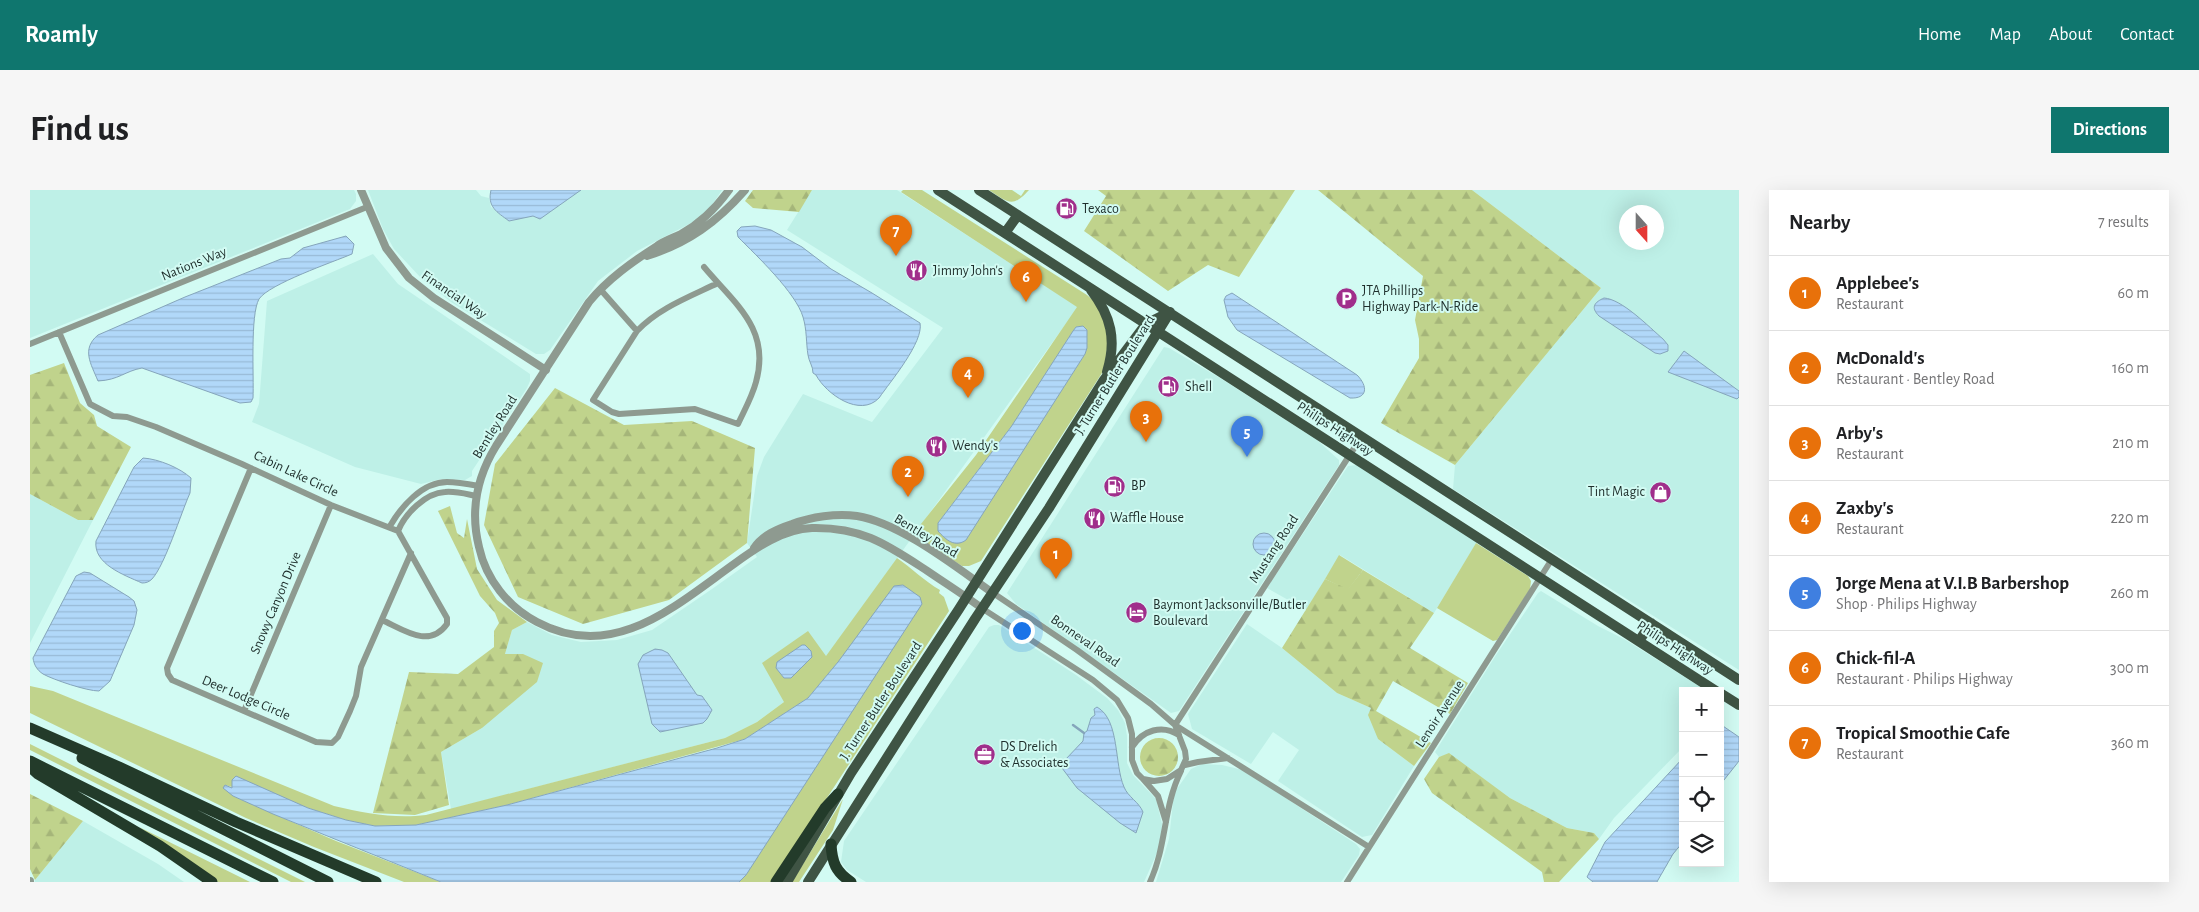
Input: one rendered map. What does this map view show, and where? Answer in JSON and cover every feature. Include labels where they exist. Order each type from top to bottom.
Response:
[{"type":"highway","points":[[30,730],[328,882]]},
{"type":"highway","points":[[30,730],[119,767],[236,822],[376,882]]},
{"type":"highway","points":[[30,761],[274,882]]},
{"type":"highway","points":[[30,767],[38,774],[160,846],[212,882]]},
{"type":"highway","points":[[776,882],[825,808],[838,794]]},
{"type":"highway","points":[[831,844],[834,866],[838,873],[851,882]]},
{"type":"main road","name":"Philips Highway","points":[[938,190],[1710,687]]},
{"type":"main road","name":"Philips Highway","points":[[979,190],[1739,680]]},
{"type":"main road","points":[[1005,233],[1018,215]]},
{"type":"main road","points":[[1085,283],[1102,304],[1112,331],[1112,354],[1104,380]]},
{"type":"main road","name":"J. Turner Butler Boulevard","points":[[787,882],[830,811],[838,794],[976,582],[1104,380],[1146,324],[1170,312]]},
{"type":"main road","name":"J. Turner Butler Boulevard","points":[[808,882],[993,594],[1170,312]]},
{"type":"main road","points":[[1639,641],[1650,623]]},
{"type":"main road","name":"Philips Highway","points":[[1724,696],[1739,705]]},
{"type":"street","name":"Financial Way","points":[[361,190],[386,248],[397,265],[414,283],[546,370]]},
{"type":"street","name":"Bentley Road","points":[[729,190],[715,208],[695,225],[659,244],[600,289],[491,454],[483,469],[476,496],[474,526],[481,558],[487,573],[500,592],[530,618],[561,632],[603,636],[626,632],[642,626],[664,614],[751,551],[790,532],[810,528],[854,532],[887,544],[966,596]]},
{"type":"street","name":"Bentley Road","points":[[638,259],[664,251],[697,234],[718,218],[745,190]]},
{"type":"street","name":"Nations Way","points":[[30,344],[367,207]]},
{"type":"street","points":[[704,267],[718,283],[752,323],[758,337],[760,360],[755,384],[738,424],[695,409],[619,414],[612,412],[593,400],[637,331],[662,310],[718,283]]},
{"type":"street","points":[[600,289],[637,331]]},
{"type":"street","name":"Cabin Lake Circle","points":[[59,332],[90,404],[113,416],[126,417],[251,468],[330,505],[390,526],[398,531],[447,618],[447,624],[443,630],[428,638],[418,637],[382,620]]},
{"type":"street","name":"Mustang Road","points":[[1175,725],[1362,436]]},
{"type":"street","name":"Deer Lodge Circle","points":[[251,468],[167,668],[172,680],[316,742],[332,743],[338,737],[350,711],[356,696],[361,666],[411,552]]},
{"type":"street","points":[[390,526],[404,505],[433,485],[447,482],[479,486]]},
{"type":"street","points":[[398,531],[402,521],[412,511],[438,493],[459,492],[476,496]]},
{"type":"street","name":"Snowy Canyon Drive","points":[[244,711],[330,505]]},
{"type":"street","name":"Bentley Road","points":[[751,551],[765,536],[800,521],[814,518],[856,516],[893,528],[976,582]]},
{"type":"street","name":"Lenoir Avenue","points":[[1347,882],[1552,559]]},
{"type":"street","name":"Bonneval Road","points":[[976,582],[1077,650],[1151,704],[1175,725],[1369,847]]},
{"type":"street","name":"Bonneval Road","points":[[966,596],[982,609],[1093,680],[1118,700],[1128,718],[1132,734],[1132,760],[1137,773],[1158,796],[1166,822]]},
{"type":"street","name":"Bonneval Road","points":[[1175,725],[1185,751],[1183,768]]},
{"type":"street","points":[[1132,748],[1143,735],[1158,730],[1169,730],[1180,736]]},
{"type":"street","points":[[1143,779],[1154,781],[1167,779],[1183,768],[1198,762],[1229,758]]},
{"type":"street","points":[[1150,882],[1163,847],[1170,796],[1183,768]]},
{"type":"shaded area","points":[[30,190],[354,190],[356,201],[350,209],[30,338]]},
{"type":"shaded area","points":[[368,190],[476,190],[481,196],[489,198],[491,207],[509,221],[533,216],[540,219],[581,190],[722,190],[708,211],[699,219],[637,251],[598,281],[550,350],[544,354],[536,354],[451,302],[421,278],[394,249],[383,229]]},
{"type":"shaded area","points":[[491,190],[581,190],[540,219],[533,216],[509,221],[497,212],[492,205],[490,201]]},
{"type":"shaded area","points":[[812,190],[897,190],[1078,307],[826,657],[784,702],[757,722],[725,738],[451,809],[441,752],[482,728],[523,654],[505,654],[512,630],[527,622],[552,635],[581,642],[617,640],[652,630],[712,589],[757,557],[747,543],[757,476],[764,457],[803,394],[872,422],[943,328],[787,230]]},
{"type":"shaded area","points":[[1472,190],[1739,190],[1739,670],[1453,489],[1455,465],[1601,288]]},
{"type":"shaded area","points":[[755,226],[771,230],[802,247],[831,269],[920,323],[920,331],[912,351],[879,398],[871,404],[863,406],[853,405],[844,401],[827,389],[813,373],[808,355],[803,317],[799,307],[775,275],[738,237],[737,231],[741,227]]},
{"type":"shaded area","points":[[346,236],[354,244],[352,254],[288,280],[265,293],[259,299],[254,318],[253,398],[251,402],[240,403],[142,368],[111,379],[98,381],[90,363],[89,351],[93,340],[98,335],[185,297],[281,259],[290,258],[303,248]]},
{"type":"shaded area","points":[[373,254],[398,284],[530,374],[527,388],[472,471],[472,476],[465,480],[441,479],[421,484],[355,467],[252,422],[259,404],[267,301]]},
{"type":"shaded area","points":[[1232,293],[1357,375],[1363,383],[1363,394],[1356,398],[1350,398],[1237,330],[1228,317],[1224,300],[1226,296]]},
{"type":"shaded area","points":[[1604,298],[1619,303],[1635,314],[1663,339],[1668,345],[1668,351],[1660,354],[1655,353],[1599,316],[1594,307],[1598,301]]},
{"type":"shaded area","points":[[1083,326],[1087,330],[1085,354],[966,540],[954,543],[947,540],[938,531],[938,523],[1011,427],[1073,331],[1076,327]]},
{"type":"shaded area","points":[[1164,347],[1169,348],[1220,378],[1317,440],[1339,460],[1339,465],[1179,711],[1171,713],[1016,604],[1007,593]]},
{"type":"shaded area","points":[[1684,351],[1739,391],[1739,397],[1737,399],[1668,372]]},
{"type":"shaded area","points":[[143,458],[169,465],[191,478],[190,493],[162,562],[152,579],[142,583],[111,568],[104,562],[96,549],[96,541],[134,467]]},
{"type":"shaded area","points":[[1357,465],[1477,542],[1434,613],[1340,555],[1306,610],[1267,588],[1348,466]]},
{"type":"shaded area","points":[[30,494],[78,520],[93,520],[30,643]]},
{"type":"shaded area","points":[[1260,533],[1268,533],[1275,540],[1275,548],[1268,555],[1260,555],[1253,548],[1253,540]]},
{"type":"shaded area","points":[[84,572],[90,573],[129,597],[134,601],[137,610],[134,625],[110,681],[99,691],[71,685],[43,674],[36,667],[33,658],[76,576]]},
{"type":"shaded area","points":[[903,585],[920,597],[922,604],[746,875],[739,882],[441,882],[273,814],[233,796],[223,788],[225,785],[232,788],[232,780],[236,776],[308,808],[346,820],[375,826],[416,825],[507,805],[717,748],[745,739],[808,698],[838,662],[894,586]]},
{"type":"shaded area","points":[[1541,591],[1598,626],[1624,639],[1701,687],[1679,687],[1679,751],[1614,818],[1599,839],[1594,833],[1567,828],[1510,798],[1449,754],[1439,757],[1435,752],[1496,655]]},
{"type":"shaded area","points":[[1247,624],[1282,648],[1337,693],[1371,708],[1378,739],[1414,766],[1372,835],[1362,837],[1278,781],[1299,750],[1273,732],[1251,764],[1192,729],[1188,714]]},
{"type":"shaded area","points":[[999,625],[1076,675],[1107,698],[1118,710],[1125,723],[1127,763],[1133,775],[1156,799],[1162,824],[1161,844],[1144,882],[866,882],[847,870],[841,862],[844,841],[989,627]]},
{"type":"shaded area","points":[[802,645],[805,645],[811,651],[812,657],[791,678],[784,678],[776,668],[777,662]]},
{"type":"shaded area","points":[[655,649],[668,653],[697,695],[702,696],[712,710],[703,723],[660,732],[652,724],[638,664],[643,655]]},
{"type":"shaded area","points":[[1097,707],[1110,722],[1124,787],[1143,812],[1136,833],[1120,823],[1077,788],[1062,768],[1065,760],[1083,741],[1084,733],[1087,731],[1091,718],[1095,715],[1094,709]]},
{"type":"shaded area","points":[[1724,727],[1739,737],[1739,761],[1724,780]]},
{"type":"shaded area","points":[[1679,762],[1679,847],[1657,882],[1593,882],[1587,877],[1605,842]]},
{"type":"shaded area","points":[[1202,764],[1222,765],[1243,770],[1356,844],[1360,849],[1359,855],[1341,882],[1156,882],[1169,839],[1174,793],[1191,769]]},
{"type":"shaded area","points":[[83,821],[158,864],[184,882],[35,882]]},
{"type":"green space","points":[[753,190],[812,190],[799,212],[753,208],[745,201]]},
{"type":"green space","points":[[903,190],[922,190],[1087,295],[1095,302],[1109,329],[1105,368],[981,561],[969,566],[962,566],[913,534],[976,455],[1077,307],[901,192]],"holes":[[[1085,354],[963,542],[954,543],[938,523],[1011,427]]]},
{"type":"green space","points":[[989,190],[1012,190],[1021,196],[1025,190],[1029,190],[1018,200],[1010,202]]},
{"type":"green space","points":[[1098,190],[1295,190],[1239,277],[1208,265],[1168,291],[1084,231],[1106,196]]},
{"type":"green space","points":[[1318,190],[1472,190],[1601,288],[1455,465],[1381,423],[1419,358],[1419,339],[1415,320],[1423,276]]},
{"type":"green space","points":[[64,363],[80,403],[94,415],[97,426],[131,447],[93,520],[78,520],[30,494],[30,375]]},
{"type":"green space","points":[[555,388],[624,425],[692,421],[755,448],[747,543],[669,600],[583,624],[518,597],[484,525],[495,464]]},
{"type":"green space","points":[[450,506],[457,533],[464,538],[467,519],[477,569],[497,600],[527,622],[512,630],[505,654],[523,654],[543,663],[537,682],[482,728],[441,752],[449,805],[415,815],[373,813],[409,672],[458,674],[494,647],[494,631],[499,623],[495,613],[480,596],[438,511]]},
{"type":"green space","points":[[1476,543],[1528,576],[1531,581],[1530,589],[1497,640],[1493,641],[1437,608]]},
{"type":"green space","points":[[1339,555],[1363,570],[1348,590],[1325,579]]},
{"type":"green space","points":[[897,558],[940,590],[939,593],[944,597],[949,611],[772,882],[739,882],[746,875],[838,662],[808,698],[745,739],[507,805],[416,825],[375,826],[346,820],[225,785],[233,796],[336,841],[441,882],[404,882],[314,847],[246,818],[30,713],[30,686],[53,691],[334,806],[391,816],[426,815],[725,738],[757,722],[784,702],[762,663],[808,631],[826,656]]},
{"type":"green space","points":[[1363,570],[1434,613],[1410,648],[1468,683],[1450,714],[1393,681],[1376,711],[1431,743],[1414,766],[1378,739],[1368,715],[1371,708],[1337,693],[1282,648],[1325,579],[1348,589]]},
{"type":"green space","points":[[1159,738],[1172,744],[1178,757],[1172,770],[1159,776],[1146,770],[1140,757],[1146,744]]},
{"type":"green space","points":[[30,744],[305,882],[291,882],[30,750]]},
{"type":"green space","points":[[1449,753],[1510,798],[1567,828],[1594,833],[1599,839],[1559,882],[1544,882],[1542,872],[1432,793],[1424,779],[1439,757]]},
{"type":"green space","points":[[30,794],[83,821],[35,880],[30,869]]},
{"type":"green space","points":[[843,799],[833,830],[799,882],[792,882]]},
{"type":"green space","points":[[139,827],[250,882],[218,882]]},
{"type":"waterway","points":[[1073,725],[1084,733]]},
{"type":"place","name":"Texaco","points":[[1066,209]]},
{"type":"place","name":"Tropical Smoothie Cafe","points":[[896,256]]},
{"type":"place","name":"Jimmy John's","points":[[917,271]]},
{"type":"place","name":"JTA Phillips Highway Park-N-Ride","points":[[1346,299]]},
{"type":"place","name":"Chick-fil-A","points":[[1026,302]]},
{"type":"place","name":"Shell","points":[[1169,387]]},
{"type":"place","name":"Zaxby's","points":[[968,398]]},
{"type":"place","name":"Arby's","points":[[1146,442]]},
{"type":"place","name":"Wendy's","points":[[936,446]]},
{"type":"place","name":"Jorge Mena at V.I.B Barbershop","points":[[1247,457]]},
{"type":"place","name":"BP","points":[[1115,486]]},
{"type":"place","name":"Tint Magic","points":[[1661,492]]},
{"type":"place","name":"McDonald's","points":[[908,497]]},
{"type":"place","name":"Waffle House","points":[[1094,518]]},
{"type":"place","name":"Applebee's","points":[[1056,579]]},
{"type":"place","name":"Baymont Jacksonville/Butler Boulevard","points":[[1137,613]]},
{"type":"place","name":"DS Drelich & Associates","points":[[984,755]]}]
